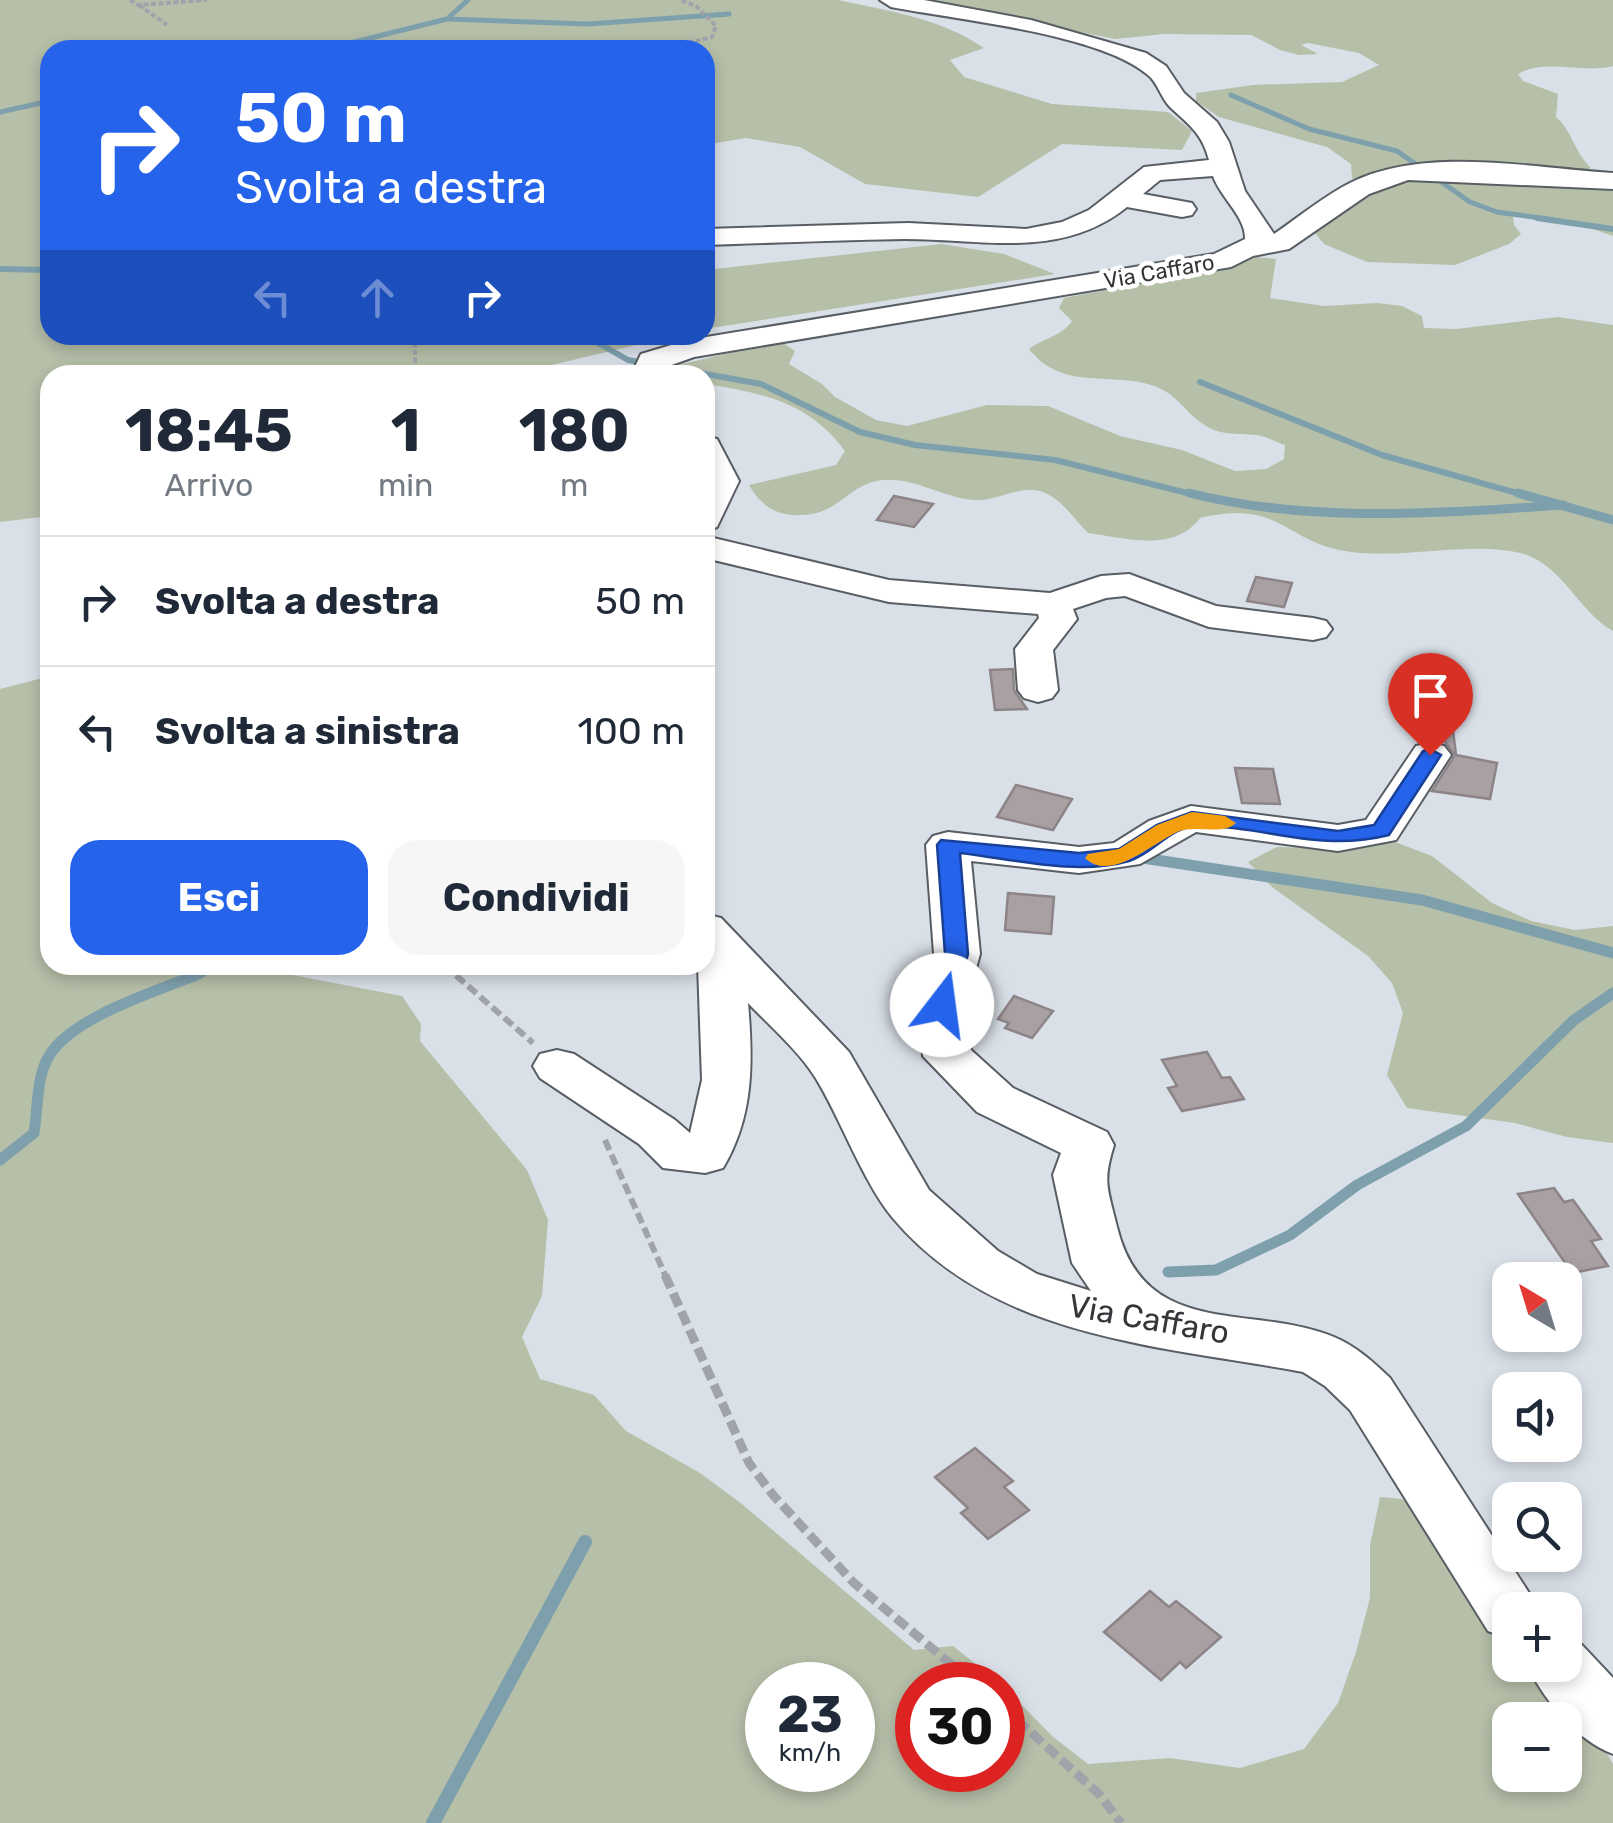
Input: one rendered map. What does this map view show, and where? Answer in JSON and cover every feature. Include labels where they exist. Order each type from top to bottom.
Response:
[{"type":"street","name":"Via Caffaro","points":[[715,345],[1221,261],[1257,244],[1261,236],[1257,223],[1234,195],[1222,166],[1221,148],[1207,125],[1177,100],[1159,72],[1145,62],[1018,24],[891,0]]},
{"type":"street","points":[[715,237],[908,230],[1026,237],[1069,230],[1099,216],[1152,173],[1222,166]]},
{"type":"street","points":[[1248,249],[1279,243],[1360,188],[1404,172],[1434,170],[1613,181]]},
{"type":"street","points":[[1123,198],[1182,209]]},
{"type":"street","name":"Via Caffaro","points":[[651,365],[652,361],[688,349],[712,345]]},
{"type":"street","points":[[715,466],[722,480],[715,496]]},
{"type":"street","points":[[715,549],[889,591],[1052,604],[1101,587],[1129,585],[1210,616],[1314,629]]},
{"type":"street","points":[[1038,690],[1034,650],[1058,619],[1052,604]]},
{"type":"street","points":[[1157,1320],[1127,1299],[1098,1262],[1079,1175],[1089,1146],[995,1100],[947,1056],[942,1005],[956,954],[948,845],[1079,860],[1125,855],[1164,830],[1192,819],[1338,838],[1381,831],[1430,755]]},
{"type":"street","name":"Via Caffaro","points":[[715,939],[832,1064],[910,1203],[944,1236],[980,1265],[1018,1288],[1069,1308],[1157,1320],[1317,1352],[1345,1370],[1370,1394],[1497,1592]]},
{"type":"street","points":[[557,1066],[656,1132],[681,1155],[705,1155],[718,1133],[727,1056],[715,960]]},
{"type":"street","points":[[1575,1682],[1613,1724]]},
{"type":"path","points":[[130,0],[167,24]]},
{"type":"path","points":[[138,5],[207,0]]},
{"type":"path","points":[[680,0],[696,6],[716,26],[712,37],[700,40]]},
{"type":"path","points":[[457,975],[557,1066]]},
{"type":"path","points":[[604,1137],[750,1463],[768,1490],[886,1615],[946,1662]]},
{"type":"path","points":[[1025,1727],[1099,1794],[1120,1823]]},
{"type":"green space","points":[[0,0],[838,0],[932,23],[984,48],[950,60],[964,77],[1052,104],[1168,112],[1192,131],[1182,150],[1062,144],[978,197],[865,184],[800,147],[746,138],[715,143],[715,40],[40,40],[40,345],[636,345],[552,365],[40,365],[40,517],[0,522]]},
{"type":"green space","points":[[917,0],[1613,0],[1613,66],[1539,67],[1518,74],[1523,81],[1558,94],[1556,117],[1591,168],[1577,174],[1389,170],[1352,179],[1351,164],[1327,147],[1219,117],[1196,101],[1196,93],[1253,85],[1342,82],[1379,65],[1359,53],[1308,43],[1301,45],[1318,54],[1299,55],[1251,35],[1164,34],[1115,39]]},
{"type":"green space","points":[[1406,175],[1613,185],[1613,236],[1564,219],[1513,215],[1521,234],[1509,244],[1455,265],[1367,262],[1324,244],[1315,233],[1351,204]]},
{"type":"green space","points":[[941,244],[1004,254],[1055,274],[715,327],[715,269]]},
{"type":"green space","points":[[1256,257],[1276,259],[1270,298],[1324,306],[1402,306],[1422,316],[1424,328],[1456,329],[1558,317],[1613,325],[1613,631],[1559,577],[1535,558],[1520,553],[1481,549],[1351,552],[1328,547],[1282,524],[1249,514],[1200,518],[1177,536],[1133,540],[1088,533],[1058,501],[1035,490],[974,500],[918,484],[883,480],[859,488],[821,511],[784,514],[766,506],[749,485],[836,465],[845,451],[831,434],[799,410],[765,396],[715,386],[715,365],[678,365],[780,341],[795,351],[789,364],[876,420],[907,426],[987,405],[1048,406],[1120,436],[1182,450],[1235,471],[1266,469],[1284,459],[1285,445],[1260,436],[1209,428],[1162,389],[1057,371],[1029,349],[1072,321],[1059,308],[1064,298],[1222,268]]},
{"type":"green space","points":[[40,679],[40,975],[293,975],[402,996],[421,1024],[420,1041],[527,1170],[548,1220],[542,1296],[522,1337],[540,1379],[594,1395],[626,1431],[700,1473],[742,1504],[914,1650],[953,1646],[973,1662],[895,1662],[895,1792],[1025,1792],[1025,1708],[1088,1764],[1170,1758],[1240,1768],[1304,1749],[1338,1703],[1356,1652],[1370,1598],[1370,1546],[1380,1497],[1402,1499],[1428,1517],[1492,1614],[1492,1682],[1546,1682],[1563,1702],[1492,1702],[1492,1792],[1582,1792],[1582,1724],[1613,1764],[1613,1823],[0,1823],[0,689]]},
{"type":"green space","points":[[1395,842],[1432,856],[1492,903],[1531,921],[1575,930],[1613,926],[1613,1143],[1567,1137],[1515,1123],[1407,1108],[1387,1075],[1403,1013],[1392,983],[1368,956],[1272,887],[1248,862],[1277,847]]},
{"type":"building","points":[[894,496],[933,504],[914,527],[877,520]]},
{"type":"building","points":[[1256,577],[1292,583],[1284,607],[1247,601]]},
{"type":"building","points":[[1013,669],[1014,690],[1027,709],[995,710],[990,670]]},
{"type":"building","points":[[1447,682],[1456,755],[1497,763],[1490,799],[1432,791],[1455,755],[1445,742],[1416,734],[1412,700],[1418,700],[1418,693],[1433,695],[1434,683]]},
{"type":"building","points":[[1235,768],[1273,769],[1280,804],[1242,803]]},
{"type":"building","points":[[1016,785],[1072,799],[1053,830],[997,817]]},
{"type":"building","points":[[1008,893],[1054,897],[1051,934],[1005,930]]},
{"type":"building","points":[[1014,996],[1053,1011],[1032,1038],[1005,1028],[1009,1023],[998,1019]]},
{"type":"building","points":[[1207,1052],[1222,1078],[1230,1077],[1244,1099],[1182,1111],[1168,1088],[1177,1086],[1162,1060]]},
{"type":"building","points":[[1554,1188],[1564,1202],[1573,1200],[1601,1239],[1591,1241],[1608,1266],[1582,1271],[1582,1262],[1564,1262],[1518,1194]]},
{"type":"building","points":[[975,1448],[1013,1481],[1004,1487],[1029,1510],[988,1539],[961,1513],[968,1508],[935,1477]]},
{"type":"building","points":[[1150,1591],[1169,1607],[1176,1601],[1221,1637],[1186,1668],[1180,1662],[1161,1680],[1104,1632]]},
{"type":"waterway","points":[[447,19],[468,0]]},
{"type":"waterway","points":[[447,19],[588,24],[729,14]]},
{"type":"waterway","points":[[362,40],[447,19]]},
{"type":"waterway","points":[[1231,95],[1309,129],[1397,151],[1470,202],[1497,212],[1554,220]]},
{"type":"waterway","points":[[0,112],[40,103]]},
{"type":"waterway","points":[[1537,218],[1613,229]]},
{"type":"waterway","points":[[0,269],[40,270]]},
{"type":"waterway","points":[[602,345],[628,360],[656,365]]},
{"type":"waterway","points":[[715,376],[761,384],[860,432],[915,445],[1055,460],[1199,496]]},
{"type":"waterway","points":[[1200,382],[1382,455],[1527,496]]},
{"type":"waterway","points":[[1189,493],[1236,503],[1329,513],[1422,513],[1561,505]]},
{"type":"waterway","points":[[1518,493],[1561,505]]},
{"type":"waterway","points":[[1561,505],[1613,520]]},
{"type":"waterway","points":[[1136,857],[1422,900],[1613,953]]},
{"type":"waterway","points":[[0,1160],[34,1133],[42,1074],[60,1042],[95,1017],[196,975]]},
{"type":"waterway","points":[[1168,1272],[1216,1270],[1290,1235],[1357,1185],[1466,1126],[1574,1020],[1613,993]]},
{"type":"waterway","points":[[433,1823],[585,1542]]},
{"type":"slow traffic","points":[[1096,858],[1125,855],[1164,830],[1192,819],[1225,823]]},
{"type":"route","points":[[942,1005],[956,954],[948,845],[1079,860],[1125,855],[1164,830],[1192,819],[1338,838],[1381,831],[1430,755]]}]
